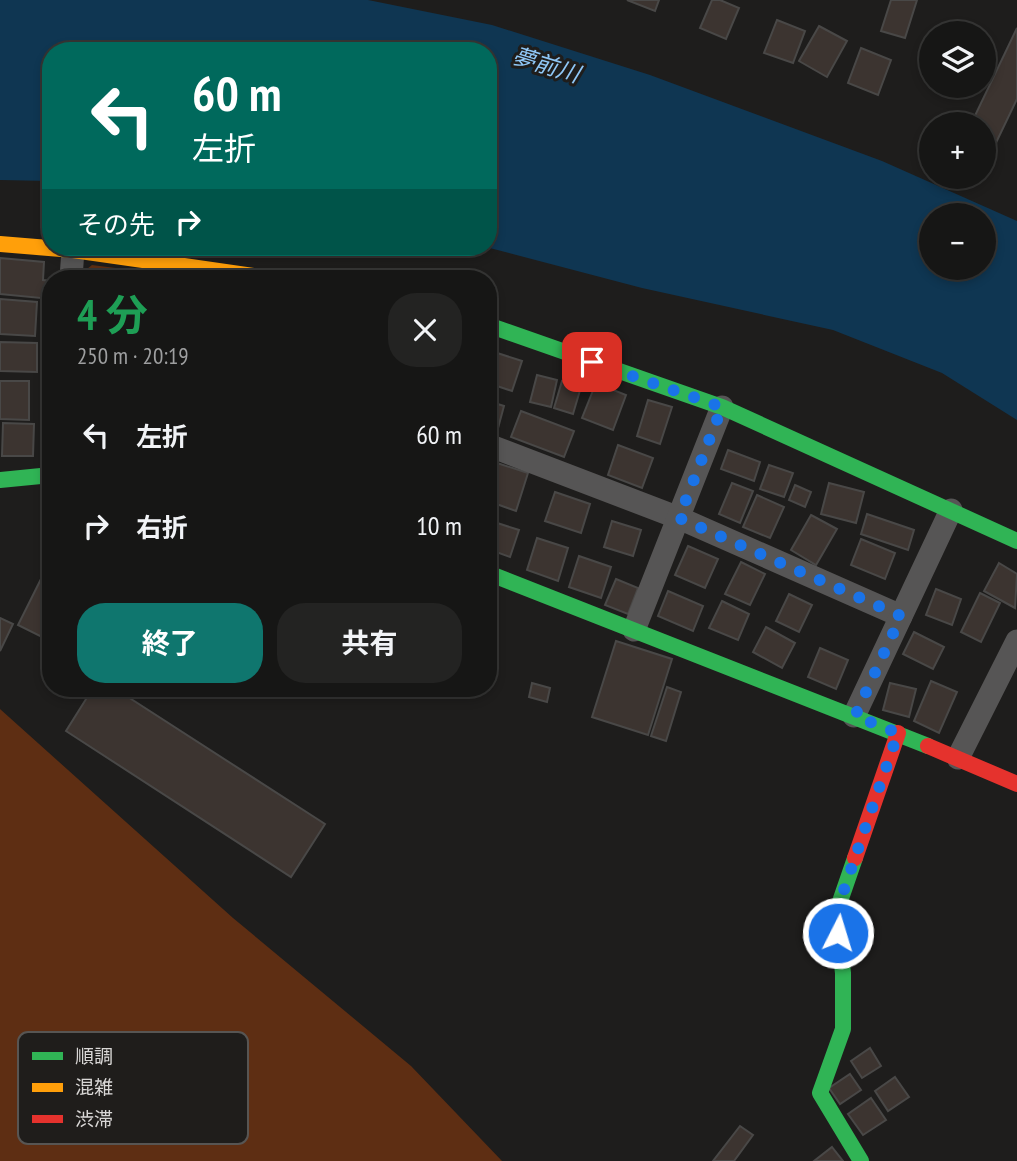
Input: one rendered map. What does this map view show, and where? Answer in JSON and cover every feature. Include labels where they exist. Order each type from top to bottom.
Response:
[{"type":"street","points":[[0,244],[42,247]]},
{"type":"street","points":[[109,256],[193,270]]},
{"type":"street","points":[[497,328],[722,407],[1017,541]]},
{"type":"street","points":[[634,630],[722,407]]},
{"type":"street","points":[[497,448],[679,518],[901,616]]},
{"type":"street","points":[[0,480],[42,476]]},
{"type":"street","points":[[855,716],[951,510]]},
{"type":"street","points":[[497,577],[898,733],[1017,784]]},
{"type":"street","points":[[958,758],[1017,641]]},
{"type":"street","points":[[861,1161],[820,1093],[843,1029],[843,973],[836,913],[898,733]]},
{"type":"shaded area","points":[[92,265],[131,270],[86,270]]},
{"type":"shaded area","points":[[0,709],[233,918],[411,1066],[502,1161],[0,1161]]},
{"type":"water","name":"夢前川","points":[[0,0],[368,0],[492,25],[650,75],[882,161],[919,177],[919,189],[945,189],[976,203],[919,203],[919,280],[996,280],[996,212],[1017,221],[1017,420],[942,373],[833,330],[642,288],[497,250],[497,42],[42,42],[42,181],[0,180]]},
{"type":"building","points":[[627,0],[659,0],[655,11]]},
{"type":"building","points":[[712,0],[720,0],[739,8],[726,39],[700,28]]},
{"type":"building","points":[[891,0],[917,0],[905,38],[881,31]]},
{"type":"building","points":[[777,20],[805,31],[793,63],[764,53]]},
{"type":"building","points":[[819,26],[847,41],[827,77],[799,61]]},
{"type":"building","points":[[1017,28],[1017,99],[996,143],[996,112],[977,112],[983,98],[996,98],[996,72]]},
{"type":"building","points":[[861,48],[891,60],[878,95],[848,83]]},
{"type":"building","points":[[0,258],[44,262],[42,298],[0,294]]},
{"type":"building","points":[[0,299],[37,302],[35,336],[0,334]]},
{"type":"building","points":[[0,342],[37,343],[37,372],[0,371]]},
{"type":"building","points":[[497,353],[522,361],[512,391],[497,386]]},
{"type":"building","points":[[537,375],[557,380],[551,407],[530,402]]},
{"type":"building","points":[[0,381],[29,381],[29,420],[0,419]]},
{"type":"building","points":[[562,381],[581,387],[573,414],[554,408]]},
{"type":"building","points":[[596,383],[626,395],[613,430],[582,418]]},
{"type":"building","points":[[648,400],[672,407],[660,444],[637,436]]},
{"type":"building","points":[[497,404],[504,406],[497,432]]},
{"type":"building","points":[[521,411],[574,431],[564,457],[511,437]]},
{"type":"building","points":[[3,423],[34,424],[33,456],[2,456]]},
{"type":"building","points":[[618,445],[653,458],[642,488],[608,475]]},
{"type":"building","points":[[728,450],[760,462],[754,481],[721,469]]},
{"type":"building","points":[[497,463],[528,473],[516,511],[497,504]]},
{"type":"building","points":[[769,465],[793,473],[784,497],[760,489]]},
{"type":"building","points":[[732,483],[753,491],[740,523],[719,514]]},
{"type":"building","points":[[829,483],[864,492],[856,523],[821,514]]},
{"type":"building","points":[[795,485],[811,492],[805,507],[789,500]]},
{"type":"building","points":[[555,492],[590,504],[581,533],[545,521]]},
{"type":"building","points":[[757,495],[784,507],[770,538],[743,527]]},
{"type":"building","points":[[867,514],[914,530],[908,550],[861,534]]},
{"type":"building","points":[[811,515],[837,529],[816,565],[791,550]]},
{"type":"building","points":[[612,521],[641,530],[633,556],[604,547]]},
{"type":"building","points":[[497,523],[519,530],[510,557],[497,552]]},
{"type":"building","points":[[537,538],[568,548],[558,581],[527,570]]},
{"type":"building","points":[[861,539],[895,553],[885,579],[851,565]]},
{"type":"building","points":[[688,546],[718,559],[705,588],[675,575]]},
{"type":"building","points":[[579,556],[611,567],[601,598],[569,587]]},
{"type":"building","points":[[741,562],[765,574],[750,605],[725,594]]},
{"type":"building","points":[[999,563],[1017,574],[1015,608],[984,591]]},
{"type":"building","points":[[42,577],[42,637],[18,625]]},
{"type":"building","points":[[616,579],[638,588],[628,614],[605,605]]},
{"type":"building","points":[[936,589],[961,599],[952,625],[926,615]]},
{"type":"building","points":[[668,591],[703,606],[693,631],[658,616]]},
{"type":"building","points":[[980,593],[1000,603],[981,642],[961,632]]},
{"type":"building","points":[[789,594],[812,605],[799,632],[776,621]]},
{"type":"building","points":[[722,601],[749,614],[738,640],[709,628]]},
{"type":"building","points":[[0,618],[13,624],[0,651]]},
{"type":"building","points":[[766,627],[795,643],[782,668],[753,652]]},
{"type":"building","points":[[914,632],[944,647],[933,669],[903,654]]},
{"type":"building","points":[[616,641],[672,659],[648,735],[592,717]]},
{"type":"building","points":[[820,648],[848,660],[836,689],[808,677]]},
{"type":"building","points":[[931,681],[957,692],[939,733],[914,721]]},
{"type":"building","points":[[532,683],[550,688],[547,702],[529,697]]},
{"type":"building","points":[[890,683],[916,689],[909,717],[883,710]]},
{"type":"building","points":[[667,687],[681,692],[666,741],[651,736]]},
{"type":"building","points":[[87,697],[128,697],[325,824],[291,877],[66,731]]},
{"type":"building","points":[[870,1048],[881,1066],[862,1078],[851,1061]]},
{"type":"building","points":[[850,1074],[861,1090],[840,1104],[829,1088]]},
{"type":"building","points":[[895,1077],[909,1097],[888,1111],[875,1091]]},
{"type":"building","points":[[871,1098],[886,1120],[863,1135],[848,1114]]},
{"type":"building","points":[[740,1126],[753,1135],[734,1161],[713,1161]]},
{"type":"building","points":[[832,1147],[843,1161],[814,1161]]},
{"type":"traffic: fast","points":[[497,328],[722,407],[1017,541]]},
{"type":"traffic: fast","points":[[0,480],[42,476]]},
{"type":"traffic: fast","points":[[497,577],[928,746]]},
{"type":"traffic: fast","points":[[855,858],[836,913],[843,973],[843,1029],[820,1093],[861,1161]]},
{"type":"traffic: slow","points":[[0,244],[42,247]]},
{"type":"traffic: slow","points":[[115,256],[212,270]]},
{"type":"traffic: jam","points":[[855,858],[898,733]]},
{"type":"traffic: jam","points":[[928,746],[1017,784]]},
{"type":"route","points":[[592,362],[722,407],[679,518],[901,616],[855,716],[898,733],[836,913],[838,933]]}]
